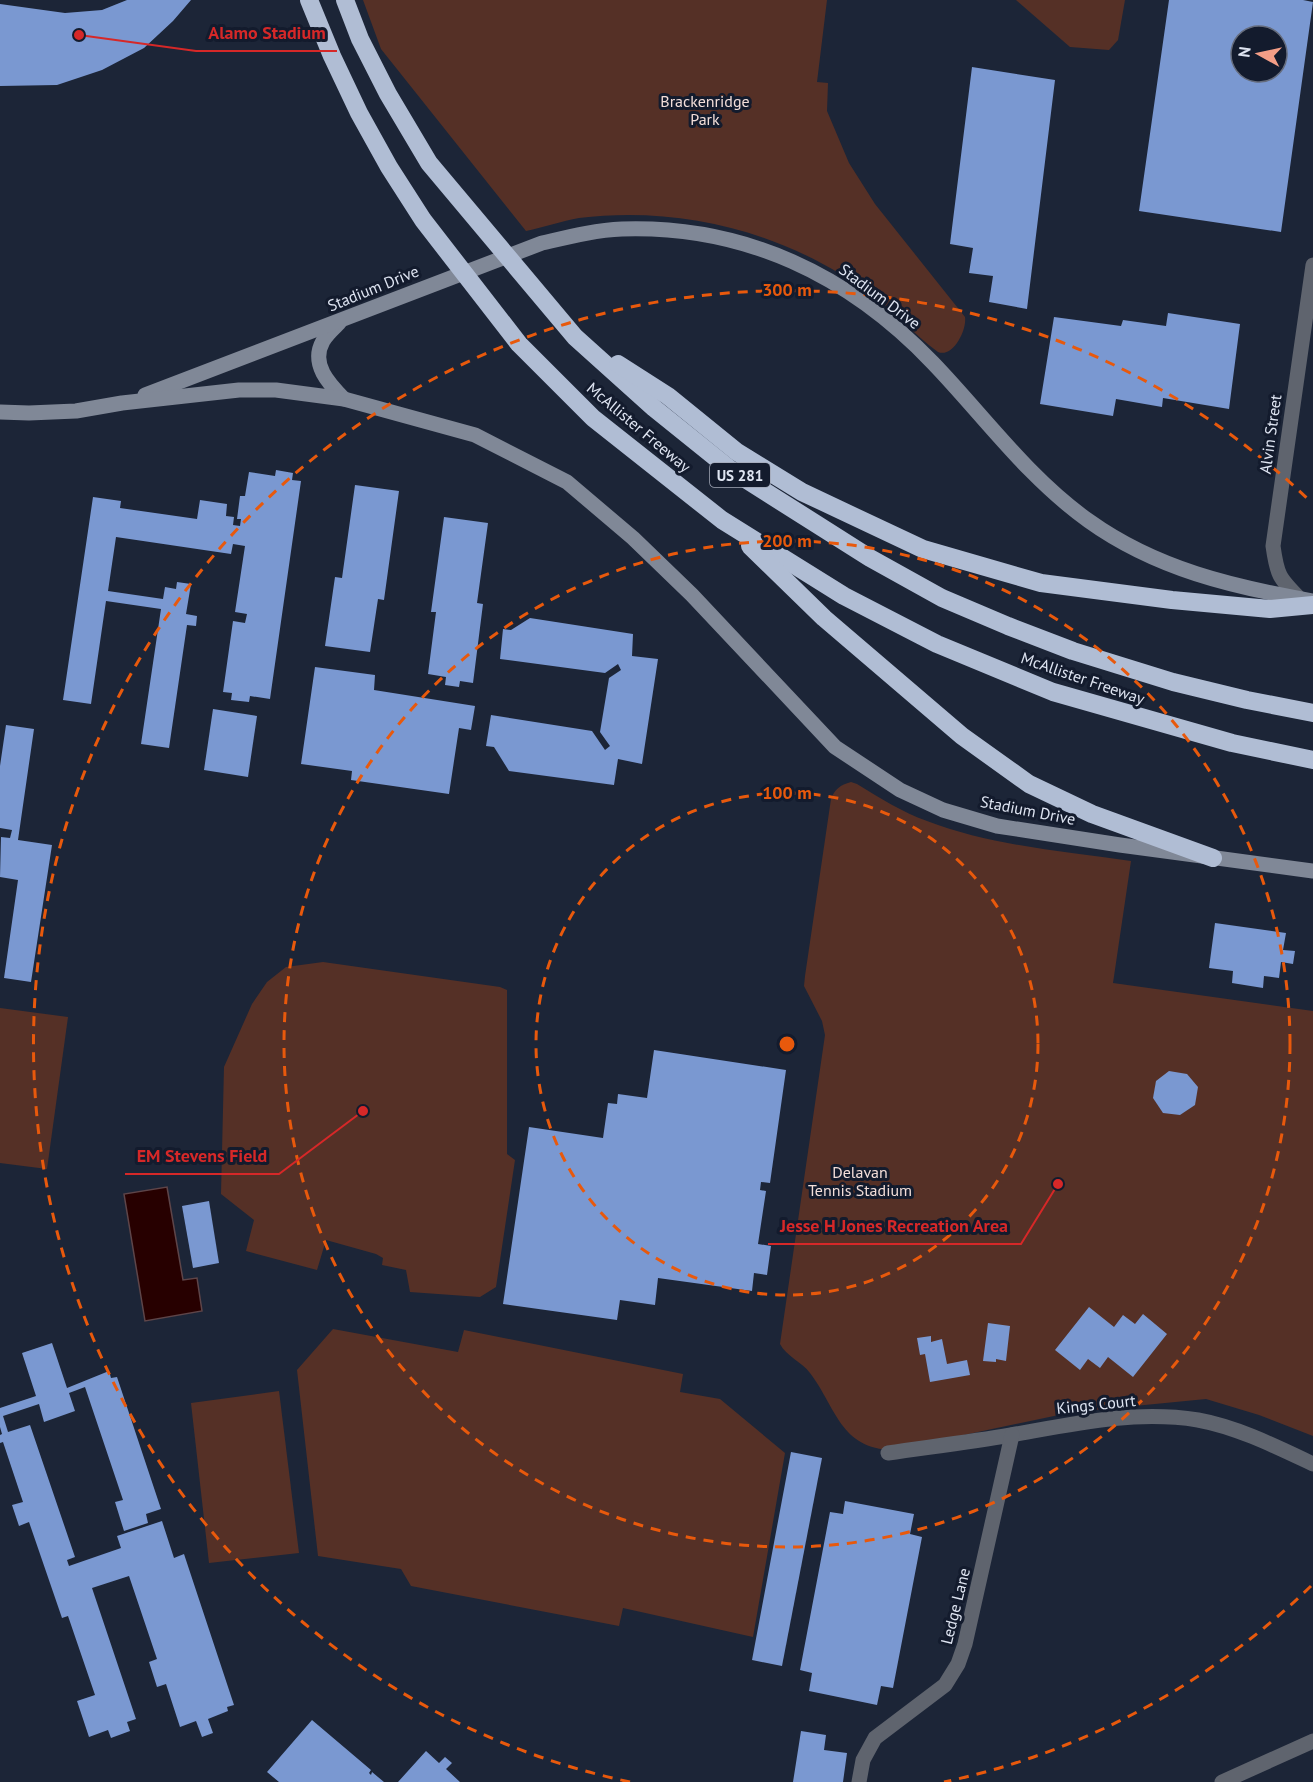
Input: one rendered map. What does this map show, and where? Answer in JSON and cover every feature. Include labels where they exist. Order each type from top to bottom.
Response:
[{"type":"highway","name":"McAllister Freeway","points":[[309,0],[332,57],[389,167],[423,220],[519,344],[593,418],[722,520],[844,596],[937,644],[1053,692],[1222,740],[1313,760]]},
{"type":"highway","name":"McAllister Freeway","points":[[345,0],[360,39],[388,94],[429,163],[575,337],[654,408],[731,470],[870,558],[942,598],[1073,651],[1173,682],[1313,713]]},
{"type":"highway","points":[[575,337],[668,396],[737,452],[802,492],[923,549],[1041,583],[1172,600],[1270,609],[1309,602]]},
{"type":"highway","points":[[722,520],[824,618],[962,736],[1029,784],[1092,814],[1213,858]]},
{"type":"main road","name":"Stadium Drive","points":[[122,403],[542,243],[620,229],[690,233],[741,242],[820,274],[854,295],[894,326],[932,362],[1031,471],[1062,501],[1089,522],[1138,552],[1179,569],[1220,582],[1309,602]]},
{"type":"main road","points":[[341,320],[323,342],[319,357],[321,370],[328,383],[344,399]]},
{"type":"main road","name":"Stadium Drive","points":[[0,412],[76,411],[122,403],[239,390],[276,390],[344,399],[475,435],[567,482],[633,538],[692,595],[835,747],[900,790],[943,810],[997,826],[1313,871]]},
{"type":"street","name":"Alvin Street","points":[[1309,602],[1282,581],[1276,570],[1272,546],[1313,265]]},
{"type":"street","name":"Kings Court","points":[[888,1453],[1012,1435],[1100,1418],[1144,1417],[1197,1420],[1226,1427],[1309,1462]]},
{"type":"street","name":"Ledge Lane","points":[[860,1782],[863,1760],[875,1738],[945,1685],[958,1664],[965,1644],[1012,1435]]},
{"type":"street","points":[[1222,1782],[1313,1741]]},
{"type":"green space","name":"Brackenridge Park","points":[[363,0],[827,0],[817,82],[828,83],[827,111],[849,163],[875,204],[965,317],[964,329],[958,342],[949,351],[938,352],[863,287],[812,258],[781,244],[716,224],[648,216],[614,215],[579,218],[526,231],[381,49]]},
{"type":"green space","points":[[1016,0],[1125,0],[1118,40],[1109,50],[1070,47]]},
{"type":"green space","name":"Delavan Tennis Stadium","points":[[851,782],[909,813],[952,829],[1028,847],[1131,861],[1113,983],[1313,1011],[1313,1436],[1259,1415],[1206,1399],[1073,1412],[893,1450],[875,1448],[850,1434],[841,1424],[810,1373],[780,1344],[825,1035],[822,1021],[804,986],[805,976],[831,799],[838,788]]},
{"type":"green space","points":[[323,962],[500,987],[507,990],[507,1154],[515,1160],[496,1287],[480,1297],[410,1292],[406,1270],[382,1265],[383,1258],[376,1254],[326,1240],[317,1270],[246,1251],[254,1220],[221,1194],[224,1067],[252,1004],[267,982],[286,967]]},
{"type":"green space","points":[[0,1008],[68,1017],[47,1169],[0,1163]]},
{"type":"green space","points":[[333,1329],[458,1352],[464,1330],[683,1374],[680,1392],[720,1399],[785,1453],[753,1637],[623,1608],[619,1626],[411,1586],[401,1569],[318,1556],[297,1370]]},
{"type":"green space","points":[[279,1391],[299,1553],[209,1563],[191,1403]]},
{"type":"shaded area","points":[[167,1187],[183,1280],[197,1278],[202,1311],[145,1321],[124,1194]]},
{"type":"building","points":[[127,0],[191,0],[173,21],[144,48],[102,70],[57,85],[0,86],[0,4],[65,13],[102,10]]},
{"type":"building","points":[[1169,0],[1303,0],[1313,2],[1281,232],[1139,211]]},
{"type":"building","points":[[972,67],[1055,80],[1027,309],[989,302],[993,276],[969,273],[973,248],[950,244]]},
{"type":"building","points":[[1168,313],[1240,324],[1229,409],[1163,398],[1162,407],[1116,399],[1113,416],[1040,404],[1054,317],[1121,326],[1123,320],[1166,326]]},
{"type":"building","points":[[276,470],[293,473],[292,480],[301,481],[270,699],[250,696],[249,702],[231,700],[232,693],[223,692],[233,621],[245,623],[247,614],[235,612],[245,546],[233,544],[231,554],[116,537],[108,591],[163,599],[165,587],[176,589],[177,582],[191,584],[186,614],[197,616],[196,626],[187,625],[169,748],[141,744],[161,609],[106,601],[91,704],[63,700],[93,497],[121,501],[120,508],[197,519],[200,500],[227,504],[226,516],[234,517],[233,525],[240,526],[241,519],[237,519],[240,496],[245,496],[249,472],[275,476]]},
{"type":"building","points":[[355,485],[399,491],[384,600],[378,599],[370,652],[325,646],[335,577],[342,578]]},
{"type":"building","points":[[444,517],[488,523],[477,603],[483,604],[473,683],[460,681],[459,687],[445,685],[446,677],[428,674],[436,612],[431,612]]},
{"type":"building","points":[[530,618],[633,634],[632,656],[658,659],[642,764],[618,759],[614,785],[509,771],[494,747],[486,746],[491,715],[592,731],[605,750],[610,746],[600,732],[609,678],[621,670],[618,664],[605,673],[500,659],[503,629],[511,630]]},
{"type":"building","points":[[315,667],[375,675],[374,690],[475,706],[471,730],[459,728],[449,794],[351,780],[352,771],[301,764]]},
{"type":"building","points":[[213,709],[257,716],[248,777],[204,770]]},
{"type":"building","points":[[6,725],[34,729],[18,840],[52,845],[31,982],[4,978],[18,880],[0,877],[1,837],[10,838],[12,830],[0,828],[0,766]]},
{"type":"building","points":[[1215,923],[1286,933],[1283,950],[1295,951],[1293,964],[1281,962],[1279,978],[1264,976],[1263,988],[1232,983],[1233,971],[1209,968]]},
{"type":"building","points":[[654,1050],[786,1070],[770,1183],[761,1182],[760,1190],[766,1191],[758,1244],[771,1246],[767,1275],[754,1273],[752,1291],[658,1278],[655,1305],[620,1300],[617,1320],[503,1304],[529,1127],[603,1138],[608,1103],[617,1104],[618,1094],[647,1098]]},
{"type":"building","points":[[1169,1071],[1187,1074],[1198,1087],[1195,1105],[1180,1115],[1163,1113],[1153,1098],[1156,1081]]},
{"type":"building","points":[[209,1201],[219,1263],[193,1268],[182,1206]]},
{"type":"building","points":[[1089,1307],[1114,1327],[1123,1315],[1135,1324],[1143,1314],[1167,1334],[1133,1377],[1108,1357],[1100,1368],[1088,1359],[1080,1370],[1055,1350]]},
{"type":"building","points":[[988,1323],[1010,1326],[1006,1361],[996,1359],[996,1362],[983,1361]]},
{"type":"building","points":[[931,1336],[931,1342],[942,1339],[947,1364],[967,1360],[970,1375],[930,1382],[925,1354],[920,1355],[917,1338]]},
{"type":"building","points":[[52,1343],[67,1388],[109,1371],[111,1378],[117,1377],[161,1509],[146,1514],[148,1523],[124,1531],[115,1502],[123,1500],[85,1387],[69,1393],[75,1411],[44,1422],[39,1404],[3,1416],[8,1432],[30,1425],[75,1557],[67,1560],[69,1566],[121,1548],[117,1536],[162,1521],[174,1558],[184,1554],[234,1705],[227,1707],[228,1711],[208,1719],[213,1733],[202,1737],[196,1721],[180,1727],[166,1684],[157,1687],[149,1662],[157,1659],[129,1576],[92,1588],[136,1719],[127,1722],[130,1731],[111,1738],[108,1730],[89,1737],[77,1701],[95,1695],[68,1616],[62,1618],[29,1522],[19,1526],[12,1505],[23,1502],[3,1442],[0,1443],[2,1434],[0,1408],[36,1396],[22,1353]]},
{"type":"building","points":[[791,1452],[822,1458],[782,1666],[752,1660]]},
{"type":"building","points":[[845,1501],[914,1514],[910,1534],[922,1537],[893,1688],[881,1686],[877,1705],[809,1691],[812,1673],[800,1670],[830,1512],[843,1514]]},
{"type":"building","points":[[312,1720],[371,1770],[369,1773],[371,1775],[372,1772],[384,1782],[279,1782],[267,1772]]},
{"type":"building","points":[[801,1731],[826,1735],[824,1750],[847,1753],[843,1782],[793,1782]]},
{"type":"building","points":[[426,1751],[439,1763],[445,1757],[452,1763],[446,1769],[460,1782],[398,1782]]},
{"type":"place","name":"Alamo Stadium","points":[[79,35]]},
{"type":"place","name":"EM Stevens Field","points":[[363,1111]]},
{"type":"place","name":"Jesse H Jones Recreation Area","points":[[1058,1184]]}]
